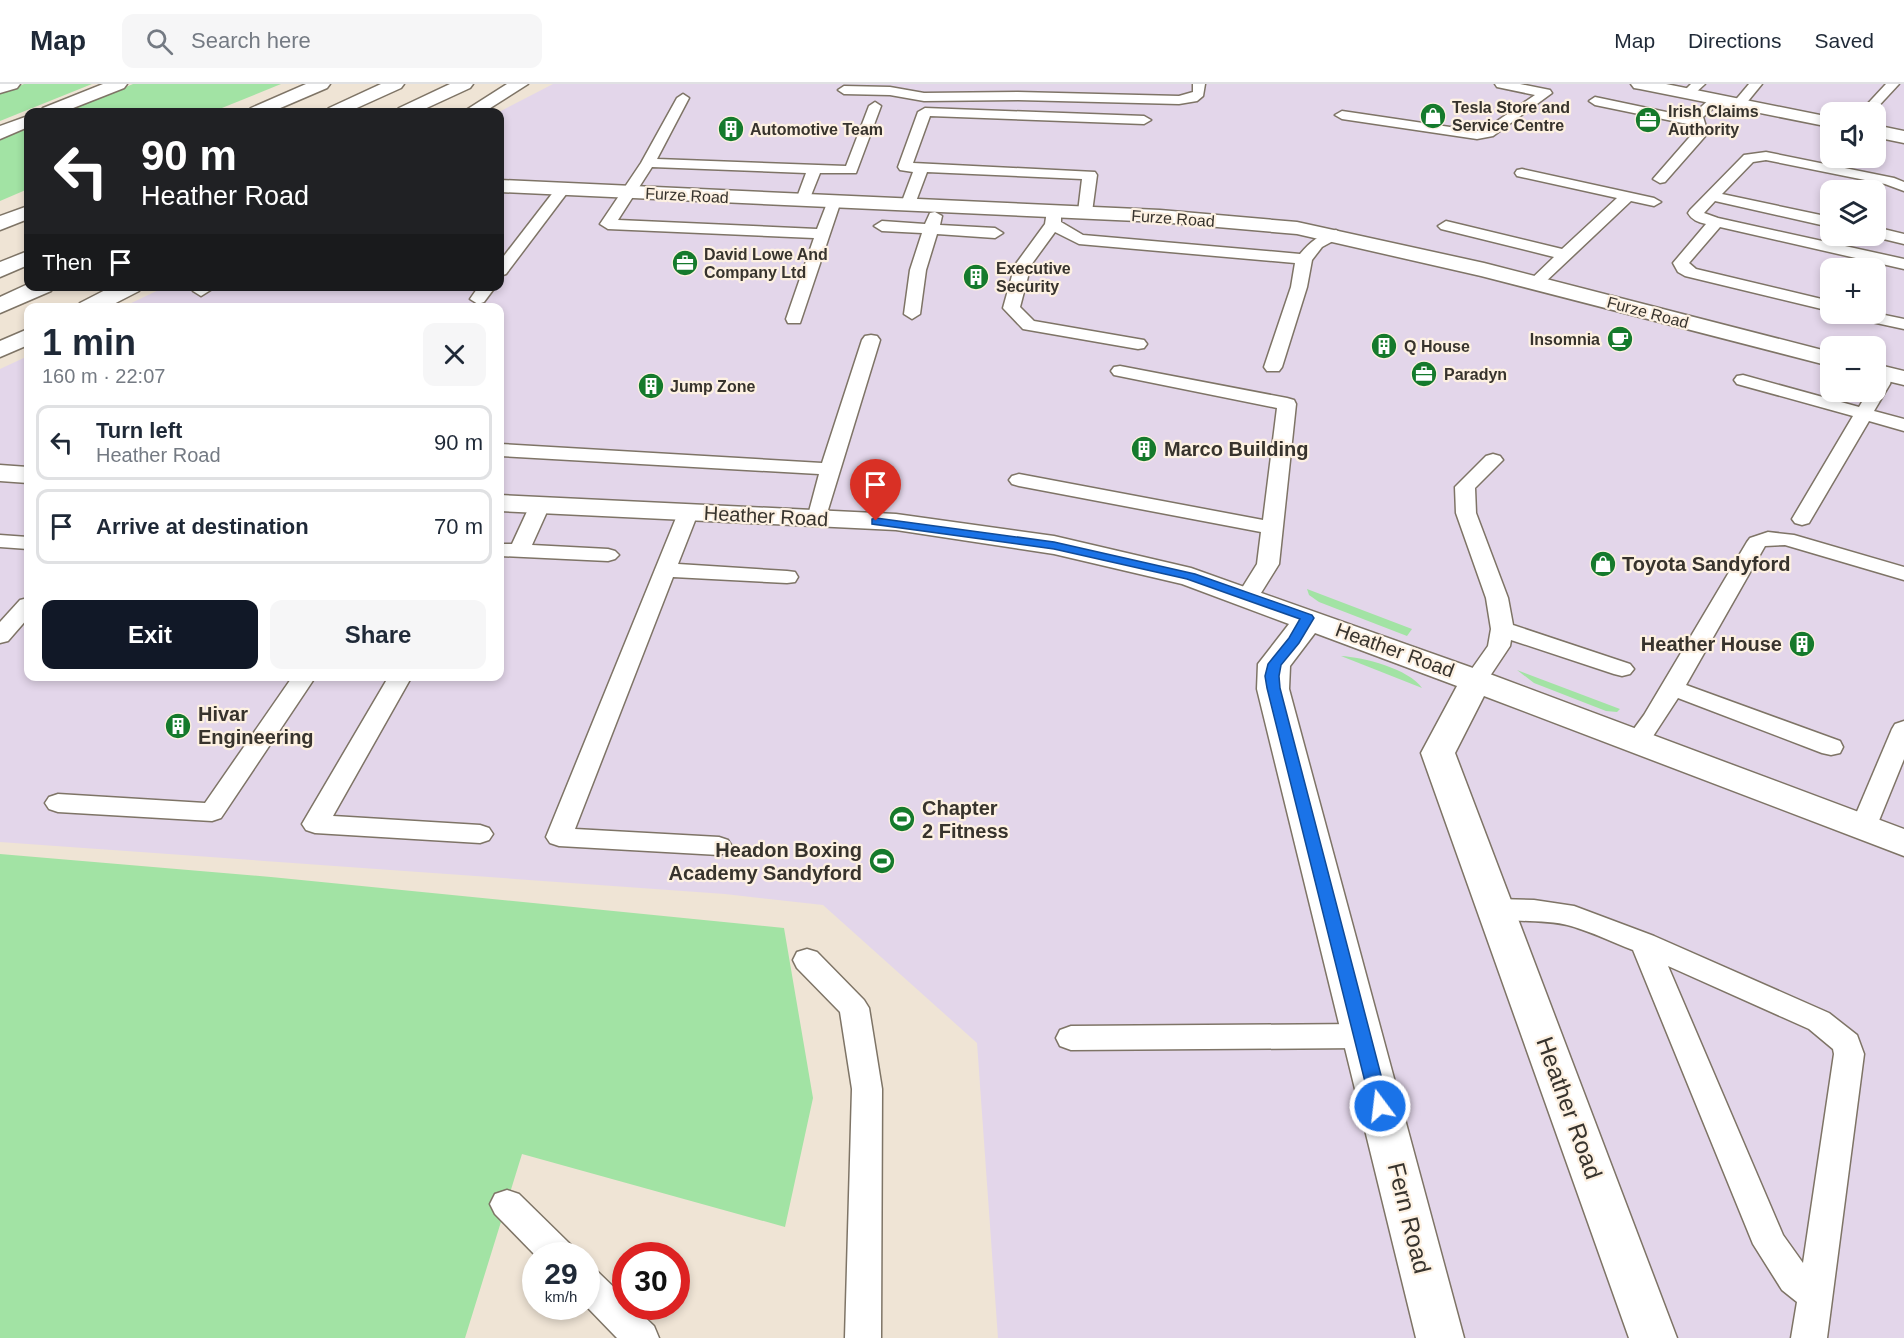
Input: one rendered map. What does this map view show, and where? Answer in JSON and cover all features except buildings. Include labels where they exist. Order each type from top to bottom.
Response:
[{"type":"main road","points":[[0,88],[11,84]]},
{"type":"main road","points":[[59,108],[118,84]]},
{"type":"main road","points":[[266,108],[321,84]]},
{"type":"main road","points":[[343,108],[394,84]]},
{"type":"main road","points":[[413,108],[464,84]]},
{"type":"main road","points":[[479,108],[519,84]]},
{"type":"main road","points":[[1640,84],[1693,88],[1718,99],[1820,120]]},
{"type":"main road","points":[[0,133],[24,123]]},
{"type":"main road","points":[[1886,133],[1904,137]]},
{"type":"main road","name":"Furze Road","points":[[504,186],[937,205],[1053,217],[1085,212],[1285,227],[1336,235],[1535,283],[1820,356]]},
{"type":"main road","points":[[0,224],[24,214]]},
{"type":"main road","points":[[0,270],[24,259]]},
{"type":"main road","points":[[0,306],[32,291]]},
{"type":"main road","points":[[97,303],[121,291]]},
{"type":"main road","points":[[0,350],[24,338]]},
{"type":"main road","points":[[0,473],[24,475]]},
{"type":"main road","name":"Heather Road","points":[[504,503],[896,522],[1054,545],[1191,577],[1476,680],[1904,843]]},
{"type":"main road","name":"Fern Road","points":[[1308,618],[1295,640],[1274,664],[1273,688],[1440,1338]]},
{"type":"main road","name":"Heather Road","points":[[1476,680],[1438,753],[1653,1338]]},
{"type":"lane","points":[[844,90],[890,91],[924,98],[1018,96],[1179,100],[1196,96],[1199,93],[1198,84]]},
{"type":"lane","points":[[1342,115],[1477,135],[1488,133],[1546,93],[1501,84]]},
{"type":"lane","points":[[1739,103],[1756,84]]},
{"type":"lane","points":[[1876,102],[1893,84]]},
{"type":"lane","points":[[683,98],[648,163],[608,224],[823,234]]},
{"type":"lane","points":[[1660,179],[1701,133],[1696,116],[1718,99]]},
{"type":"lane","points":[[1594,101],[1696,122]]},
{"type":"lane","points":[[648,163],[851,170],[875,106]]},
{"type":"lane","points":[[1085,212],[1090,175],[905,167],[925,112],[1144,120]]},
{"type":"lane","points":[[1904,186],[1760,155],[1749,158],[1695,213],[1701,218],[1716,222],[1904,264]]},
{"type":"lane","points":[[908,204],[922,167]]},
{"type":"lane","points":[[803,200],[814,169]]},
{"type":"lane","points":[[1522,173],[1654,202]]},
{"type":"lane","points":[[504,266],[563,189]]},
{"type":"lane","points":[[1535,283],[1628,196]]},
{"type":"lane","points":[[1711,196],[1820,220]]},
{"type":"lane","points":[[794,319],[834,201]]},
{"type":"lane","points":[[912,314],[918,270],[932,230],[937,205]]},
{"type":"lane","points":[[1138,344],[1029,325],[1011,308],[1023,265],[1053,217],[1079,239],[1304,259]]},
{"type":"lane","points":[[1899,237],[1904,221]]},
{"type":"lane","points":[[1716,222],[1681,263],[1684,269],[1820,303]]},
{"type":"lane","points":[[882,226],[995,232]]},
{"type":"lane","points":[[1446,226],[1566,255]]},
{"type":"lane","points":[[1273,367],[1299,288],[1304,259],[1317,244],[1336,235]]},
{"type":"lane","points":[[1886,320],[1904,324]]},
{"type":"lane","points":[[817,519],[830,469],[871,340]]},
{"type":"lane","points":[[1120,371],[1287,404],[1268,564],[1248,596]]},
{"type":"lane","points":[[1802,519],[1862,413],[1888,374]]},
{"type":"lane","points":[[1743,380],[1904,424]]},
{"type":"lane","points":[[504,450],[830,469]]},
{"type":"lane","points":[[1476,680],[1499,646],[1502,630],[1497,598],[1466,513],[1465,487],[1493,460]]},
{"type":"lane","points":[[1019,480],[1273,528]]},
{"type":"lane","points":[[509,550],[540,505]]},
{"type":"lane","points":[[688,513],[559,837],[719,846]]},
{"type":"lane","points":[[1637,741],[1654,719],[1757,542],[1768,538],[1787,539],[1904,574]]},
{"type":"lane","points":[[0,541],[24,543]]},
{"type":"lane","points":[[509,550],[608,555]]},
{"type":"lane","points":[[665,570],[787,577]]},
{"type":"lane","points":[[0,636],[24,609]]},
{"type":"lane","points":[[1502,630],[1622,669]]},
{"type":"lane","points":[[58,803],[212,812],[302,681]]},
{"type":"lane","points":[[398,681],[315,824],[480,834]]},
{"type":"lane","points":[[1672,687],[1831,747]]},
{"type":"lane","points":[[1863,828],[1898,759],[1904,729]]},
{"type":"lane","points":[[1496,909],[1534,910],[1574,916],[1644,943],[1819,1021],[1846,1043],[1850,1054],[1809,1338]]},
{"type":"lane","points":[[1644,943],[1765,1233],[1794,1279],[1814,1296]]},
{"type":"lane","points":[[807,960],[854,1008],[867,1089],[863,1338]]},
{"type":"lane","points":[[1071,1038],[1362,1036]]},
{"type":"lane","points":[[507,1204],[545,1242]]},
{"type":"lane","points":[[600,1297],[641,1338]]},
{"type":"shaded area","points":[[553,84],[1904,84],[1904,1338],[998,1338],[977,1043],[823,905],[725,894],[0,842],[0,369],[24,358],[24,681],[504,681],[504,303],[131,303],[157,291],[504,291],[504,109]]},
{"type":"green space","points":[[24,84],[92,84],[32,108],[24,108],[24,111],[0,121],[0,94]]},
{"type":"green space","points":[[133,84],[281,84],[222,108],[75,108]]},
{"type":"green space","points":[[24,130],[24,191],[0,201],[0,140]]},
{"type":"green space","points":[[1307,589],[1412,629],[1407,636],[1319,602],[1309,595]]},
{"type":"green space","points":[[1341,656],[1385,665],[1407,675],[1422,688]]},
{"type":"green space","points":[[1517,670],[1620,709],[1617,712],[1606,711],[1534,683]]},
{"type":"green space","points":[[0,854],[271,877],[784,928],[813,1098],[785,1227],[522,1154],[465,1338],[0,1338]]},
{"type":"place","name":"Tesla Store and Service Centre","points":[[1433,116]]},
{"type":"place","name":"Irish Claims Authority","points":[[1648,120]]},
{"type":"place","name":"Automotive Team","points":[[731,129]]},
{"type":"place","name":"David Lowe And Company Ltd","points":[[685,263]]},
{"type":"place","name":"Executive Security","points":[[976,277]]},
{"type":"place","name":"Insomnia","points":[[1620,339]]},
{"type":"place","name":"Q House","points":[[1384,346]]},
{"type":"place","name":"Paradyn","points":[[1424,374]]},
{"type":"place","name":"Jump Zone","points":[[651,386]]},
{"type":"place","name":"Marco Building","points":[[1144,449]]},
{"type":"place","name":"Toyota Sandyford","points":[[1603,564]]},
{"type":"place","name":"Heather House","points":[[1802,644]]},
{"type":"place","name":"Hivar Engineering","points":[[178,726]]},
{"type":"place","name":"Chapter 2 Fitness","points":[[902,819]]},
{"type":"place","name":"Headon Boxing Academy Sandyford","points":[[882,861]]},
{"type":"route","points":[[876,521],[1054,545],[1191,577],[1308,618],[1295,640],[1274,664],[1273,688],[1380,1106]]}]
